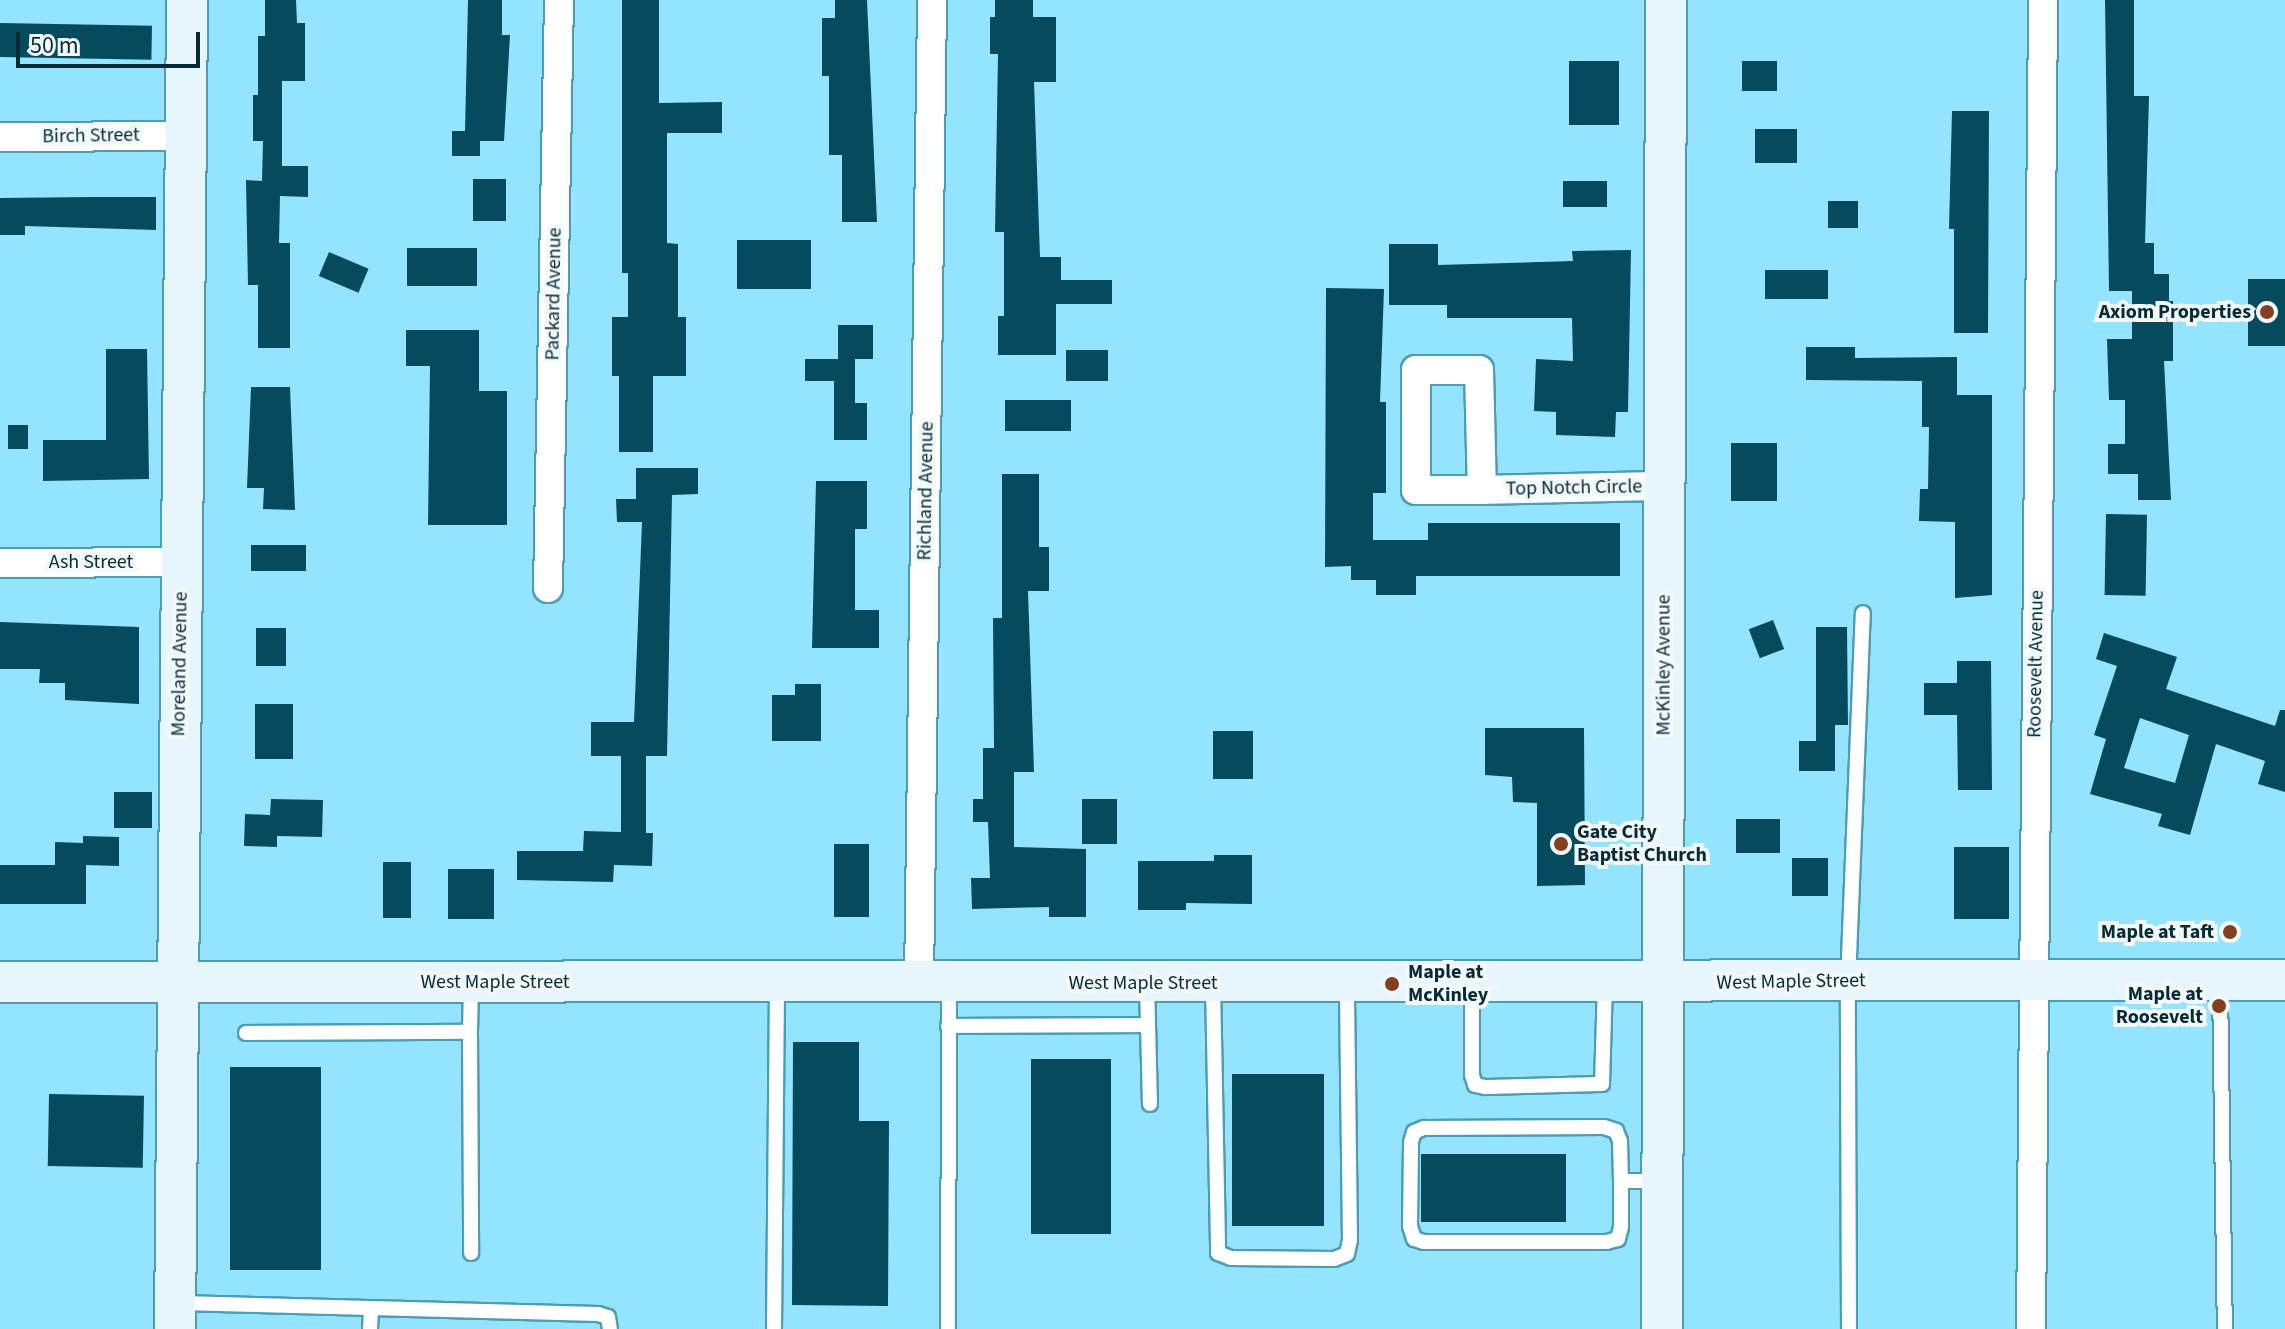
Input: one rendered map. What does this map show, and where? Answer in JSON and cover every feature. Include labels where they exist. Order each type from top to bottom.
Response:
[{"type":"street","name":"Moreland Avenue","points":[[175,1316],[183,136],[187,0]]},
{"type":"street","name":"Packard Avenue","points":[[548,588],[559,0]]},
{"type":"street","name":"Richland Avenue","points":[[932,0],[934,982]]},
{"type":"street","name":"McKinley Avenue","points":[[1662,1329],[1666,0]]},
{"type":"street","name":"Roosevelt Avenue","points":[[2031,1329],[2043,0]]},
{"type":"street","name":"Birch Street","points":[[0,137],[183,136]]},
{"type":"street","name":"Top Notch Circle","points":[[1482,490],[1479,370],[1416,370],[1416,490],[1482,490],[1665,486]]},
{"type":"street","name":"Ash Street","points":[[0,563],[181,562]]},
{"type":"street","name":"West Maple Street","points":[[0,982],[1663,984],[2285,980]]},
{"type":"lane","points":[[1849,1329],[1848,982],[1863,613]]},
{"type":"lane","points":[[2220,980],[2227,1164],[2225,1329]]},
{"type":"lane","points":[[471,982],[471,1253]]},
{"type":"lane","points":[[774,1329],[777,982]]},
{"type":"lane","points":[[934,982],[948,1026],[948,1329]]},
{"type":"lane","points":[[1147,983],[1150,1104]]},
{"type":"lane","points":[[1213,983],[1218,1253],[1231,1258],[1334,1259],[1347,1254],[1350,1240],[1347,983]]},
{"type":"lane","points":[[1472,983],[1472,1075],[1475,1085],[1485,1087],[1602,1084],[1605,984]]},
{"type":"lane","points":[[948,1026],[1148,1025]]},
{"type":"lane","points":[[246,1033],[470,1032]]},
{"type":"lane","points":[[1604,1127],[1616,1131],[1620,1141],[1621,1181],[1621,1227],[1618,1239],[1607,1242],[1424,1242],[1414,1239],[1410,1226],[1411,1142],[1414,1132],[1424,1128],[1604,1127]]},
{"type":"lane","points":[[1621,1181],[1662,1181]]},
{"type":"lane","points":[[370,1329],[371,1309]]},
{"type":"lane","points":[[175,1316],[371,1309],[598,1314],[608,1317],[610,1329]]},
{"type":"building","points":[[265,0],[296,0],[297,23],[305,23],[305,81],[282,81],[282,166],[308,166],[308,197],[280,196],[279,243],[290,243],[290,348],[258,348],[258,285],[248,285],[246,180],[262,181],[263,141],[253,141],[253,95],[258,95],[258,36],[265,36]]},
{"type":"building","points":[[468,0],[502,0],[502,35],[510,35],[504,141],[480,141],[480,156],[452,156],[452,131],[465,131]]},
{"type":"building","points":[[622,0],[659,0],[659,103],[722,102],[722,133],[667,133],[667,243],[678,244],[678,317],[686,317],[686,376],[653,376],[653,452],[619,452],[619,376],[612,376],[612,317],[628,317],[628,273],[622,273]]},
{"type":"building","points":[[835,0],[867,0],[877,222],[842,222],[842,155],[829,155],[829,76],[822,76],[822,18],[835,18]]},
{"type":"building","points":[[995,0],[1033,0],[1033,17],[1056,17],[1056,82],[1034,82],[1040,257],[1061,257],[1061,280],[1112,280],[1112,304],[1056,304],[1056,355],[998,355],[998,316],[1004,316],[1004,232],[995,232],[998,54],[990,54],[990,17],[995,17]]},
{"type":"building","points":[[2105,0],[2134,0],[2134,96],[2149,96],[2145,243],[2154,243],[2154,274],[2169,274],[2169,301],[2173,301],[2173,361],[2164,361],[2171,500],[2138,500],[2138,474],[2108,474],[2108,444],[2125,444],[2125,400],[2109,400],[2107,339],[2132,339],[2132,291],[2109,291]]},
{"type":"building","points":[[0,23],[152,26],[151,60],[0,57]]},
{"type":"building","points":[[1569,61],[1619,61],[1619,125],[1569,125]]},
{"type":"building","points":[[1742,61],[1777,61],[1777,91],[1742,91]]},
{"type":"building","points":[[1952,111],[1989,111],[1988,333],[1954,333],[1954,229],[1949,229]]},
{"type":"building","points":[[1755,129],[1797,129],[1797,163],[1755,163]]},
{"type":"building","points":[[473,179],[506,179],[506,221],[473,221]]},
{"type":"building","points":[[1563,181],[1607,181],[1607,207],[1563,207]]},
{"type":"building","points":[[156,197],[156,230],[25,226],[25,235],[0,235],[0,198]]},
{"type":"building","points":[[1828,201],[1858,201],[1858,228],[1828,228]]},
{"type":"building","points":[[737,240],[811,240],[811,289],[737,289]]},
{"type":"building","points":[[1389,244],[1438,244],[1438,265],[1573,261],[1572,251],[1631,250],[1628,412],[1616,412],[1615,437],[1556,435],[1556,412],[1534,411],[1536,359],[1573,361],[1572,318],[1447,318],[1447,305],[1389,305]]},
{"type":"building","points":[[407,248],[477,248],[477,286],[407,286]]},
{"type":"building","points":[[329,252],[369,269],[358,293],[319,276]]},
{"type":"building","points":[[1765,270],[1828,270],[1828,299],[1765,299]]},
{"type":"building","name":"Axiom Properties","points":[[2248,279],[2285,279],[2285,346],[2248,346]]},
{"type":"building","points":[[1326,288],[1384,289],[1380,402],[1386,402],[1386,493],[1373,493],[1373,540],[1428,540],[1428,523],[1620,523],[1620,576],[1416,576],[1416,595],[1376,595],[1376,580],[1351,580],[1351,566],[1325,567]]},
{"type":"building","points":[[838,325],[873,325],[873,359],[855,359],[855,403],[867,403],[867,440],[834,440],[834,381],[805,381],[805,359],[838,359]]},
{"type":"building","points":[[406,330],[479,330],[479,391],[507,391],[507,525],[428,525],[430,366],[406,366]]},
{"type":"building","points":[[1806,347],[1855,347],[1855,358],[1957,357],[1957,395],[1992,395],[1992,595],[1955,598],[1955,522],[1919,521],[1920,489],[1928,489],[1929,427],[1922,427],[1922,381],[1806,380]]},
{"type":"building","points":[[106,349],[147,349],[149,479],[43,481],[43,440],[106,440]]},
{"type":"building","points":[[1066,350],[1108,350],[1108,381],[1066,381]]},
{"type":"building","points":[[251,387],[290,387],[295,510],[263,509],[264,488],[247,488]]},
{"type":"building","points":[[1005,400],[1071,400],[1071,431],[1005,431]]},
{"type":"building","points":[[8,425],[28,425],[28,449],[8,449]]},
{"type":"building","points":[[1731,443],[1777,443],[1777,501],[1731,501]]},
{"type":"building","points":[[636,468],[698,468],[698,494],[672,495],[667,756],[646,756],[646,833],[653,833],[652,866],[614,865],[613,882],[517,880],[517,851],[583,851],[584,831],[621,832],[621,756],[591,756],[591,722],[634,722],[642,522],[617,522],[616,499],[636,499]]},
{"type":"building","points":[[1002,474],[1039,474],[1039,547],[1049,547],[1049,591],[1028,591],[1034,772],[1014,772],[1014,847],[1086,849],[1086,917],[1049,917],[1049,907],[972,909],[971,878],[990,878],[988,822],[973,822],[973,799],[983,799],[983,748],[994,748],[993,618],[1002,618]]},
{"type":"building","points":[[816,481],[867,481],[867,529],[855,529],[855,610],[879,610],[879,648],[812,648]]},
{"type":"building","points":[[2106,514],[2147,515],[2146,596],[2105,595]]},
{"type":"building","points":[[251,545],[306,545],[306,571],[251,571]]},
{"type":"building","points":[[1773,620],[1784,649],[1760,658],[1749,629]]},
{"type":"building","points":[[0,622],[139,627],[139,704],[65,700],[65,683],[39,683],[40,669],[0,669]]},
{"type":"building","points":[[1816,627],[1847,627],[1848,725],[1835,725],[1835,771],[1799,771],[1799,741],[1816,741]]},
{"type":"building","points":[[256,628],[286,628],[286,666],[256,666]]},
{"type":"building","points":[[2104,633],[2177,657],[2166,689],[2275,726],[2280,710],[2285,710],[2285,792],[2258,784],[2265,761],[2216,744],[2190,835],[2158,826],[2162,814],[2090,794],[2106,739],[2094,735],[2117,666],[2096,659]],"holes":[[[2140,718],[2189,735],[2175,783],[2124,768]]]},
{"type":"building","points":[[1957,661],[1991,661],[1992,790],[1958,790],[1957,715],[1924,715],[1924,683],[1957,683]]},
{"type":"building","points":[[795,684],[821,684],[821,741],[772,741],[772,695],[795,695]]},
{"type":"building","points":[[255,704],[293,704],[293,759],[255,759]]},
{"type":"building","name":"Gate City Baptist Church","points":[[1485,728],[1584,728],[1585,885],[1537,886],[1537,803],[1513,802],[1512,777],[1485,775]]},
{"type":"building","points":[[1213,731],[1253,731],[1253,779],[1213,779]]},
{"type":"building","points":[[114,792],[152,792],[152,828],[114,828]]},
{"type":"building","points":[[271,799],[323,800],[322,837],[277,836],[277,847],[244,846],[245,814],[270,815]]},
{"type":"building","points":[[1082,799],[1117,799],[1117,844],[1082,844]]},
{"type":"building","points":[[1736,819],[1780,819],[1780,853],[1736,853]]},
{"type":"building","points":[[83,836],[119,837],[119,866],[86,865],[86,904],[0,904],[0,865],[55,865],[55,842],[83,843]]},
{"type":"building","points":[[834,844],[869,844],[869,917],[834,917]]},
{"type":"building","points":[[1954,847],[2009,847],[2009,919],[1954,919]]},
{"type":"building","points":[[1214,855],[1252,855],[1252,904],[1186,903],[1186,910],[1138,910],[1138,861],[1214,861]]},
{"type":"building","points":[[1792,858],[1828,858],[1828,896],[1792,896]]},
{"type":"building","points":[[383,862],[411,862],[411,918],[383,918]]},
{"type":"building","points":[[448,869],[494,869],[494,919],[448,919]]},
{"type":"building","points":[[793,1042],[859,1042],[859,1121],[889,1121],[888,1306],[792,1305]]},
{"type":"building","points":[[1031,1059],[1111,1059],[1111,1234],[1031,1234]]},
{"type":"building","points":[[230,1067],[321,1067],[321,1270],[230,1270]]},
{"type":"building","points":[[1232,1074],[1324,1074],[1324,1226],[1232,1226]]},
{"type":"building","points":[[49,1094],[144,1096],[143,1168],[48,1166]]},
{"type":"building","points":[[1421,1154],[1566,1154],[1566,1222],[1421,1222]]},
{"type":"place","name":"Axiom Properties","points":[[2267,312]]},
{"type":"place","name":"Gate City Baptist Church","points":[[1561,844]]},
{"type":"place","name":"Maple at Taft","points":[[2230,932]]},
{"type":"place","name":"Maple at McKinley","points":[[1392,984]]},
{"type":"place","name":"Maple at Roosevelt","points":[[2219,1006]]}]
